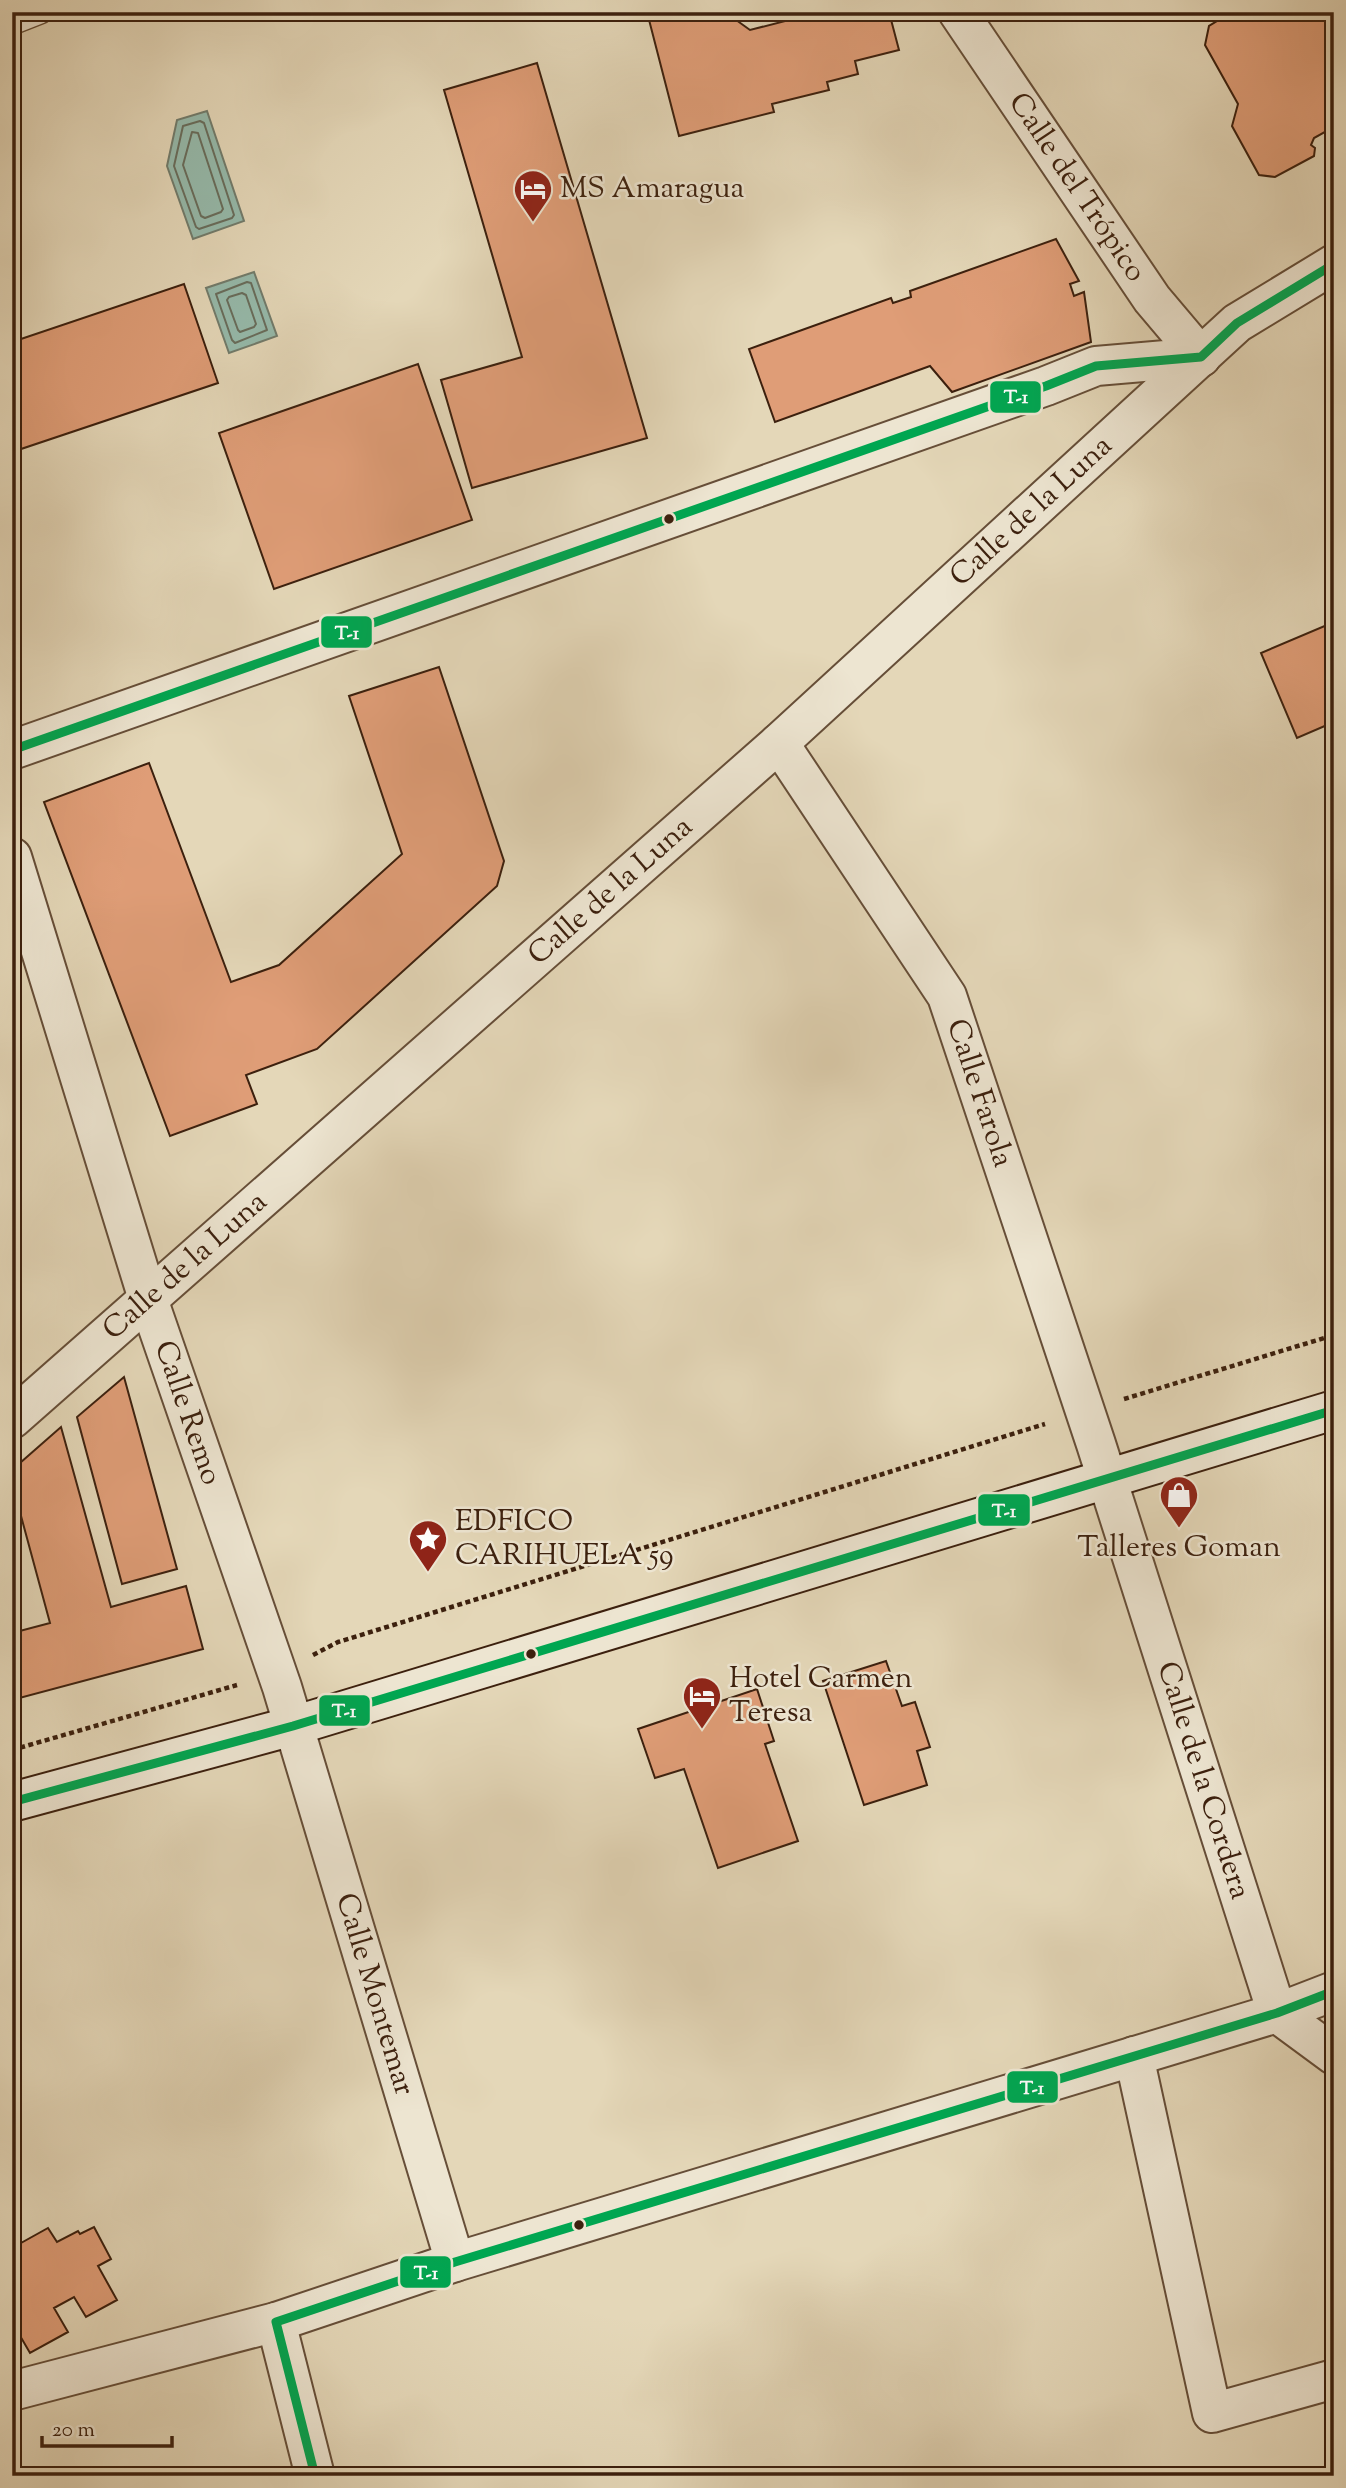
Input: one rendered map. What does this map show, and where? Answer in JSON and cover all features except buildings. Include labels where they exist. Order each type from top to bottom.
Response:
[{"type":"street","name":"Calle del Trópico","points":[[958,12],[1152,299],[1201,357]]},
{"type":"street","name":"Calle de la Luna","points":[[12,1419],[779,743],[1237,323],[1334,264]]},
{"type":"street","points":[[12,750],[1046,386],[1096,366],[1201,357]]},
{"type":"street","name":"Calle Farola","points":[[779,743],[947,996],[1107,1480]]},
{"type":"street","name":"Calle Remo","points":[[12,857],[148,1299],[277,1673],[293,1727]]},
{"type":"street","points":[[12,1802],[293,1727],[1334,1410]]},
{"type":"street","name":"Calle de la Cordera","points":[[1107,1480],[1277,2013]]},
{"type":"street","name":"Calle Montemar","points":[[293,1727],[455,2262]]},
{"type":"street","points":[[12,2391],[276,2322],[455,2262],[1277,2013],[1334,1991]]},
{"type":"street","points":[[1277,2013],[1334,2055]]},
{"type":"street","points":[[1134,2056],[1212,2413],[1334,2379]]},
{"type":"street","points":[[276,2322],[315,2476]]},
{"type":"lane","points":[[12,23],[40,12]]},
{"type":"path","points":[[12,1749],[277,1673],[338,1642],[1334,1335]]},
{"type":"water","points":[[207,111],[244,221],[193,239],[167,166],[177,120]]},
{"type":"water","points":[[254,272],[277,336],[229,353],[206,288]]},
{"type":"transit line","name":"T-1","points":[[12,750],[1046,386],[1096,366],[1201,357],[1237,323],[1334,264]]},
{"type":"transit line","name":"T-1","points":[[12,1802],[293,1726],[1334,1410]]},
{"type":"transit line","name":"T-1","points":[[315,2476],[276,2322],[455,2262],[1277,2013],[1334,1991]]},
{"type":"place","name":"MS Amaragua","points":[[533,223]]},
{"type":"place","name":"Talleres Goman","points":[[1179,1529]]},
{"type":"place","name":"EDFICO CARIHUELA 59","points":[[428,1573]]},
{"type":"place","name":"Hotel Carmen Teresa","points":[[702,1730]]}]
